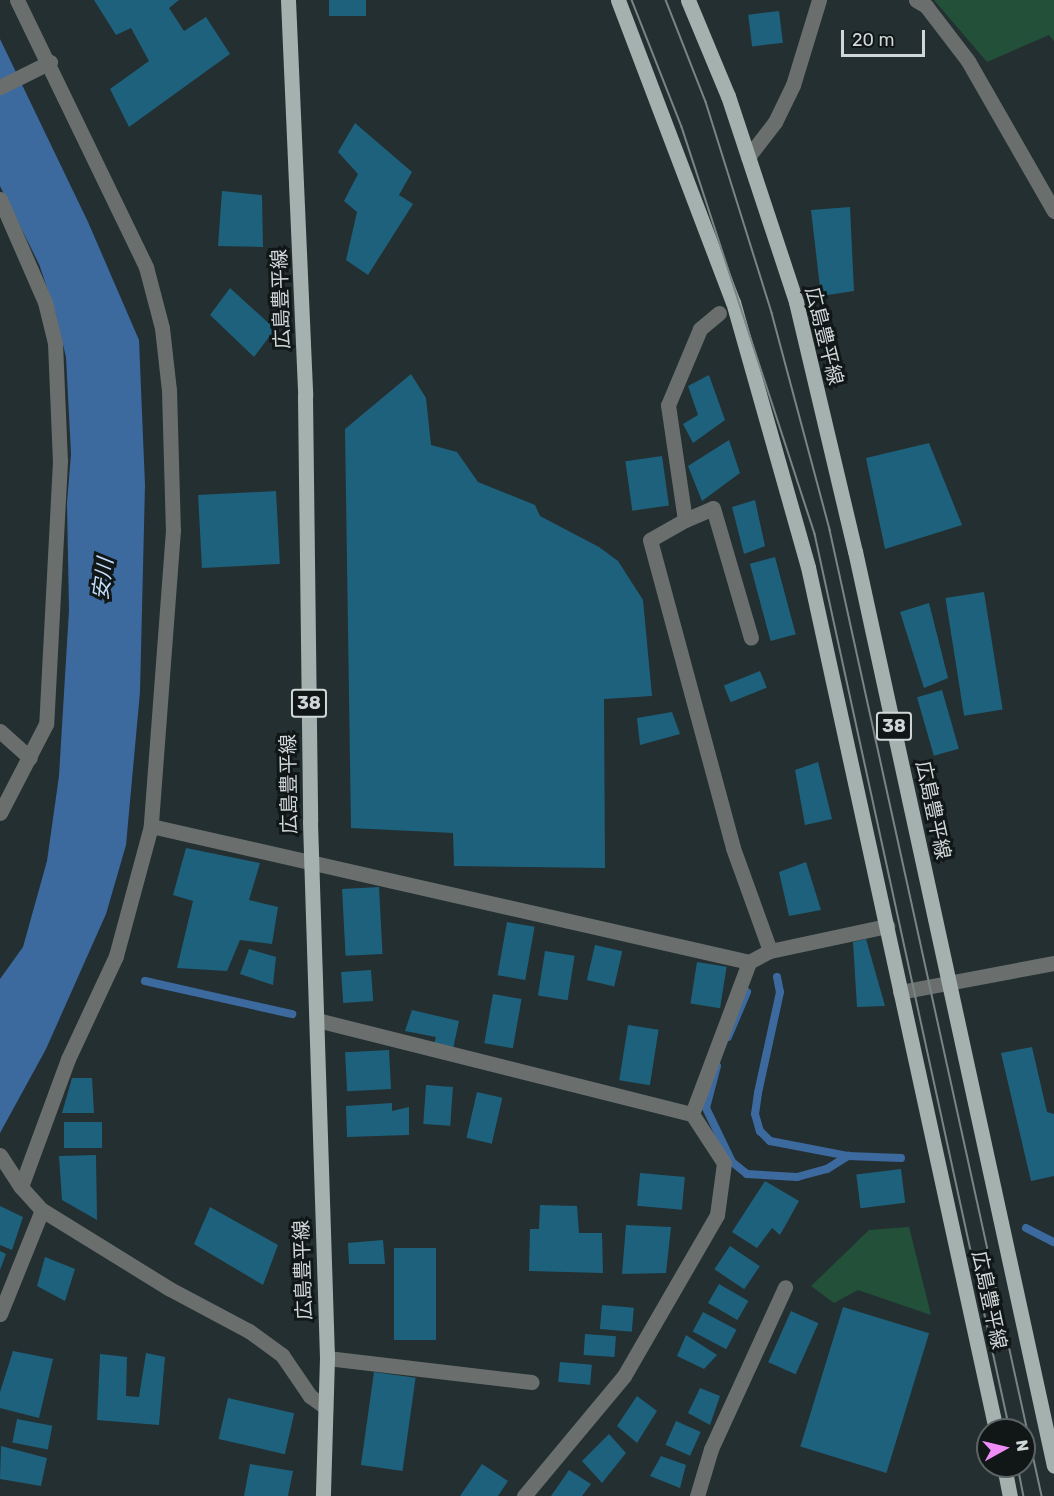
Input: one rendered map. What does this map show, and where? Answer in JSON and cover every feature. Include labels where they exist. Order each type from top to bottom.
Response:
[{"type":"main road","name":"広島豊平線","points":[[288,0],[305,396],[312,864],[327,1358],[323,1496]]},
{"type":"main road","name":"広島豊平線","points":[[618,0],[733,302],[808,567],[993,1418]]},
{"type":"main road","name":"広島豊平線","points":[[688,0],[728,96],[796,302],[855,550],[1054,1466]]},
{"type":"main road","points":[[1006,1478],[1010,1496]]},
{"type":"street","points":[[17,0],[50,62],[146,267],[162,328],[169,390],[173,530],[151,826],[116,956],[68,1059],[21,1187]]},
{"type":"street","points":[[748,157],[775,122],[793,86],[819,0]]},
{"type":"street","points":[[916,0],[926,6],[968,61],[1054,211]]},
{"type":"street","points":[[0,87],[50,62]]},
{"type":"street","points":[[0,200],[45,302],[55,343],[60,461],[53,630],[46,724],[0,813]]},
{"type":"street","points":[[685,520],[668,405],[700,329],[719,313]]},
{"type":"street","points":[[752,638],[713,508],[685,520],[650,540],[733,848],[770,951]]},
{"type":"street","points":[[0,731],[30,758]]},
{"type":"street","points":[[151,826],[302,858],[312,864],[749,962],[770,951],[887,926]]},
{"type":"street","points":[[692,1114],[749,962]]},
{"type":"street","points":[[900,992],[1054,963]]},
{"type":"street","points":[[317,1020],[692,1114],[723,1163],[717,1215],[624,1376],[524,1496]]},
{"type":"street","points":[[3,1159],[21,1187],[42,1210],[170,1289],[249,1332],[282,1355],[310,1396],[325,1407]]},
{"type":"street","points":[[0,1314],[42,1210]]},
{"type":"street","points":[[697,1496],[711,1449],[785,1287]]},
{"type":"street","points":[[327,1358],[532,1382]]},
{"type":"green space","points":[[934,0],[1054,0],[1054,41],[1049,35],[987,62]]},
{"type":"green space","points":[[909,1227],[931,1315],[858,1290],[834,1303],[811,1286],[869,1230]]},
{"type":"water","name":"安川","points":[[0,39],[88,222],[139,340],[145,485],[140,692],[126,845],[106,914],[46,1049],[0,1133],[0,979],[23,947],[47,861],[59,776],[69,610],[67,503],[71,454],[66,357],[55,311],[39,264],[0,186]]},
{"type":"building","points":[[94,0],[179,0],[169,8],[184,31],[206,17],[230,54],[129,127],[110,89],[149,61],[131,28],[116,35]]},
{"type":"building","points":[[329,0],[366,0],[366,16],[329,16]]},
{"type":"building","points":[[779,11],[783,43],[752,47],[748,15]]},
{"type":"building","points":[[355,123],[412,172],[399,195],[413,204],[368,275],[346,260],[357,212],[344,201],[358,174],[338,152]]},
{"type":"building","points":[[222,191],[262,195],[263,247],[218,246]]},
{"type":"building","points":[[850,207],[854,291],[821,296],[811,210]]},
{"type":"building","points":[[230,288],[275,329],[254,357],[210,315]]},
{"type":"building","points":[[411,374],[426,398],[431,445],[457,452],[478,482],[535,505],[540,516],[599,547],[618,561],[643,600],[652,696],[604,699],[605,868],[454,866],[453,833],[351,828],[345,429]]},
{"type":"building","points":[[709,375],[725,420],[693,443],[683,424],[698,415],[688,386]]},
{"type":"building","points":[[729,440],[740,473],[702,501],[688,466]]},
{"type":"building","points":[[929,443],[962,525],[885,549],[866,458]]},
{"type":"building","points":[[662,456],[669,506],[632,511],[625,461]]},
{"type":"building","points":[[276,491],[280,564],[202,568],[198,495]]},
{"type":"building","points":[[755,500],[765,546],[744,554],[732,507]]},
{"type":"building","points":[[775,557],[796,634],[771,641],[750,564]]},
{"type":"building","points":[[984,592],[1003,710],[964,716],[945,598]]},
{"type":"building","points":[[929,603],[948,678],[924,688],[900,612]]},
{"type":"building","points":[[760,671],[767,688],[731,702],[724,686]]},
{"type":"building","points":[[942,690],[959,749],[934,756],[917,697]]},
{"type":"building","points":[[672,712],[680,734],[640,745],[637,718]]},
{"type":"building","points":[[818,762],[832,819],[805,825],[795,770]]},
{"type":"building","points":[[186,848],[260,863],[249,900],[278,907],[272,944],[240,940],[227,971],[177,968],[193,901],[173,895]]},
{"type":"building","points":[[806,862],[821,910],[789,916],[779,872]]},
{"type":"building","points":[[379,887],[383,954],[346,956],[342,889]]},
{"type":"building","points":[[507,922],[535,927],[525,980],[498,975]]},
{"type":"building","points":[[866,939],[885,1006],[857,1007],[853,942]]},
{"type":"building","points":[[595,945],[622,951],[614,986],[587,980]]},
{"type":"building","points":[[249,949],[276,957],[273,985],[240,974]]},
{"type":"building","points":[[545,951],[575,956],[568,1000],[538,995]]},
{"type":"building","points":[[697,962],[727,967],[720,1008],[690,1003]]},
{"type":"building","points":[[371,970],[373,1001],[343,1003],[341,972]]},
{"type":"building","points":[[493,994],[522,999],[513,1048],[484,1043]]},
{"type":"building","points":[[412,1010],[459,1021],[453,1049],[434,1044],[436,1037],[405,1031]]},
{"type":"building","points":[[628,1025],[659,1030],[650,1085],[619,1080]]},
{"type":"building","points":[[1032,1047],[1047,1112],[1054,1114],[1054,1176],[1031,1181],[1001,1053]]},
{"type":"building","points":[[389,1050],[391,1089],[347,1091],[345,1052]]},
{"type":"building","points":[[72,1078],[92,1078],[94,1113],[62,1113]]},
{"type":"building","points":[[426,1085],[453,1087],[450,1126],[423,1124]]},
{"type":"building","points":[[477,1092],[502,1098],[492,1144],[466,1138]]},
{"type":"building","points":[[392,1103],[392,1111],[409,1107],[409,1135],[347,1137],[346,1106]]},
{"type":"building","points":[[64,1122],[102,1122],[102,1148],[64,1148]]},
{"type":"building","points":[[96,1155],[97,1220],[62,1200],[59,1156]]},
{"type":"building","points":[[901,1169],[905,1203],[860,1208],[856,1174]]},
{"type":"building","points":[[640,1173],[685,1177],[682,1210],[637,1206]]},
{"type":"building","points":[[765,1181],[799,1201],[780,1235],[772,1228],[757,1248],[732,1232]]},
{"type":"building","points":[[540,1205],[577,1206],[579,1233],[602,1233],[603,1273],[529,1271],[530,1229],[539,1229]]},
{"type":"building","points":[[0,1206],[23,1217],[12,1250],[0,1245]]},
{"type":"building","points":[[210,1207],[278,1245],[263,1285],[194,1244]]},
{"type":"building","points":[[626,1225],[671,1227],[666,1273],[622,1274]]},
{"type":"building","points":[[383,1240],[385,1264],[349,1264],[348,1243]]},
{"type":"building","points":[[730,1246],[760,1266],[744,1289],[714,1269]]},
{"type":"building","points":[[394,1248],[436,1248],[436,1340],[394,1340]]},
{"type":"building","points":[[0,1251],[6,1254],[0,1270]]},
{"type":"building","points":[[45,1257],[75,1269],[65,1301],[37,1286]]},
{"type":"building","points":[[719,1284],[748,1301],[737,1320],[708,1303]]},
{"type":"building","points":[[602,1305],[634,1308],[632,1332],[600,1329]]},
{"type":"building","points":[[843,1307],[929,1333],[886,1473],[800,1447]]},
{"type":"building","points":[[791,1311],[818,1323],[796,1374],[768,1362]]},
{"type":"building","points":[[703,1312],[737,1330],[726,1349],[693,1331]]},
{"type":"building","points":[[585,1334],[616,1336],[614,1357],[584,1355]]},
{"type":"building","points":[[686,1335],[717,1355],[704,1369],[677,1356]]},
{"type":"building","points":[[13,1351],[53,1359],[39,1418],[0,1408],[0,1392]]},
{"type":"building","points":[[146,1353],[165,1357],[159,1425],[97,1420],[100,1354],[127,1357],[126,1396],[139,1397]]},
{"type":"building","points":[[560,1362],[592,1365],[590,1385],[558,1382]]},
{"type":"building","points":[[374,1372],[416,1378],[403,1471],[361,1465]]},
{"type":"building","points":[[700,1388],[720,1396],[710,1425],[688,1413]]},
{"type":"building","points":[[637,1396],[657,1411],[637,1443],[617,1426]]},
{"type":"building","points":[[228,1398],[294,1413],[285,1454],[219,1439]]},
{"type":"building","points":[[17,1419],[52,1426],[48,1449],[12,1443]]},
{"type":"building","points":[[676,1421],[701,1432],[690,1456],[665,1445]]},
{"type":"building","points":[[609,1434],[626,1453],[602,1483],[582,1461]]},
{"type":"building","points":[[1,1446],[47,1458],[41,1486],[0,1479]]},
{"type":"building","points":[[661,1456],[686,1465],[680,1488],[650,1476]]},
{"type":"building","points":[[250,1464],[293,1471],[288,1496],[244,1496]]},
{"type":"building","points":[[482,1464],[508,1481],[498,1496],[460,1496]]},
{"type":"building","points":[[569,1470],[591,1484],[582,1496],[551,1496]]},
{"type":"waterway","points":[[777,977],[780,992],[755,1114],[760,1131],[770,1141],[848,1156]]},
{"type":"waterway","points":[[145,981],[292,1014]]},
{"type":"waterway","points":[[728,1037],[747,992]]},
{"type":"waterway","points":[[717,1066],[706,1108],[732,1162],[747,1174],[797,1177],[827,1169],[848,1156],[901,1158]]},
{"type":"waterway","points":[[1026,1228],[1054,1242]]},
{"type":"tram line","points":[[632,0],[682,127],[815,534],[1007,1418]]},
{"type":"tram line","points":[[666,0],[706,102],[772,313],[830,530],[1042,1496]]},
{"type":"tram line","points":[[1020,1478],[1024,1496]]}]
